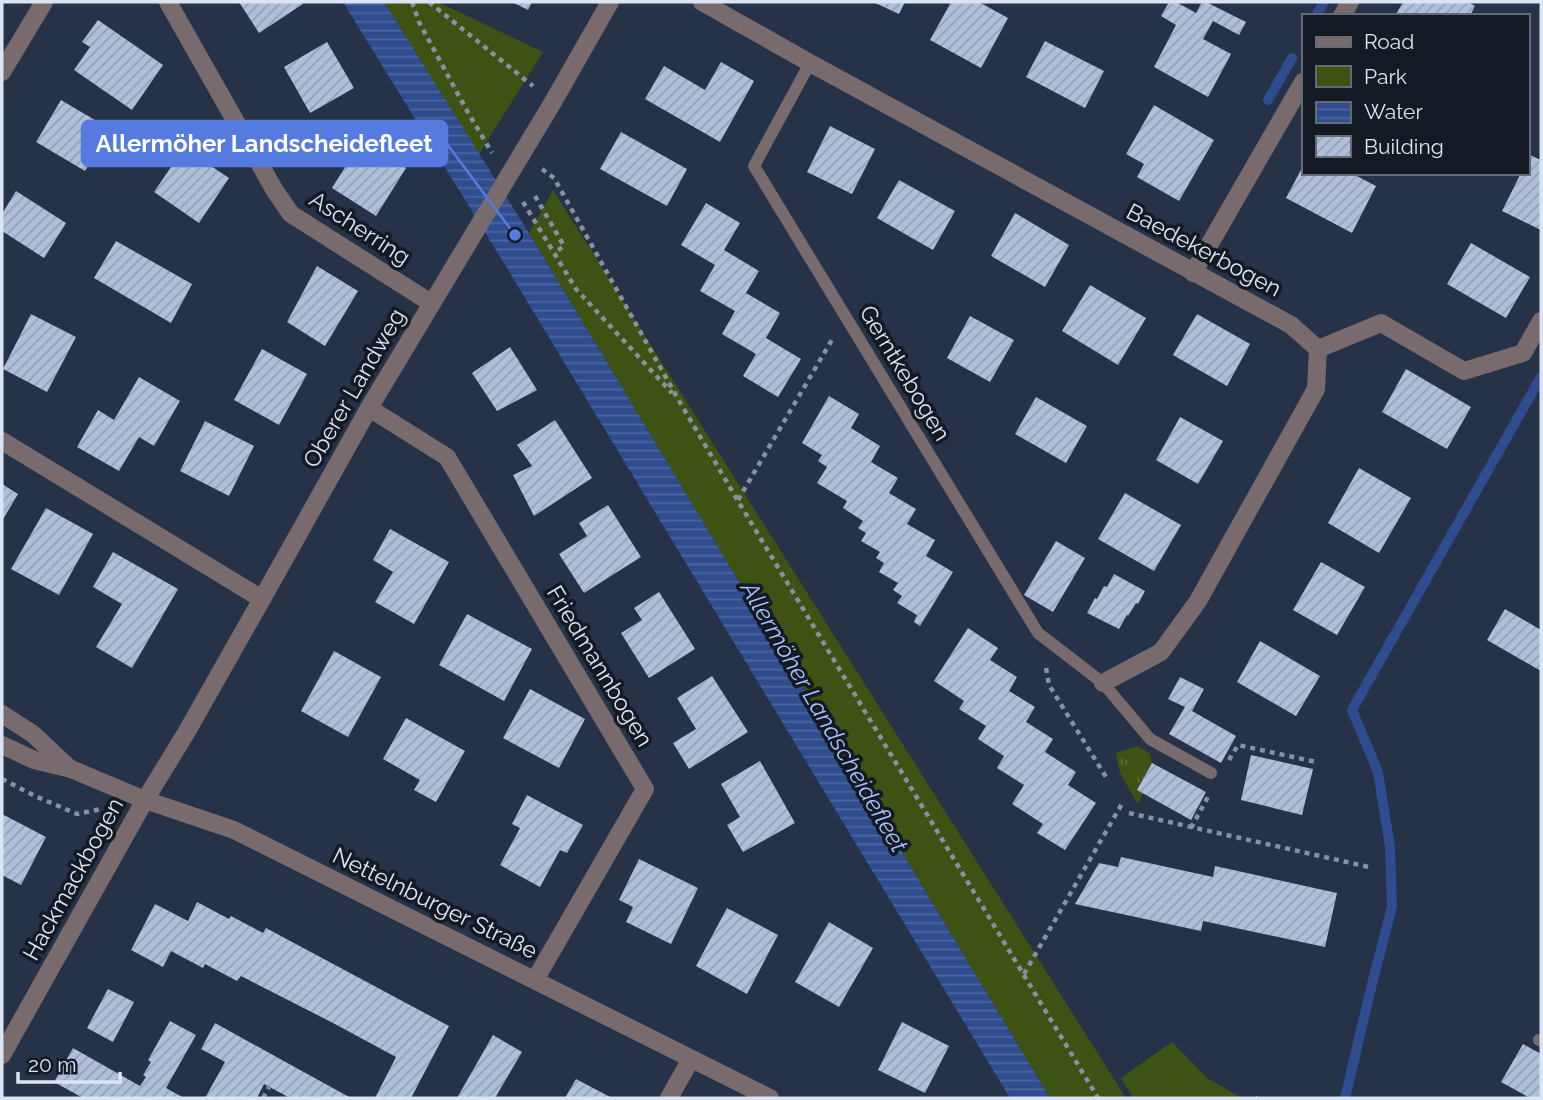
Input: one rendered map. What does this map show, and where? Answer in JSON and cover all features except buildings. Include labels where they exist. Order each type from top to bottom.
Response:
[{"type":"street","points":[[2,72],[44,2]]},
{"type":"street","name":"Ascherring","points":[[168,2],[275,191],[291,214],[431,303]]},
{"type":"street","name":"Oberer Landweg","points":[[145,800],[186,733],[369,408],[474,231],[510,161],[553,102],[610,2]]},
{"type":"street","name":"Baedekerbogen","points":[[702,2],[1291,325],[1318,349]]},
{"type":"street","points":[[1193,272],[1302,84]]},
{"type":"street","points":[[1103,683],[1161,652],[1198,601],[1316,389],[1318,349],[1381,323],[1464,371],[1523,353],[1541,321]]},
{"type":"street","name":"Friedmannbogen","points":[[369,408],[447,457],[645,789],[535,980]]},
{"type":"street","points":[[2,441],[262,599]]},
{"type":"street","name":"Nettelnburger Straße","points":[[2,714],[33,734],[71,769]]},
{"type":"street","name":"Nettelnburger Straße","points":[[2,745],[34,760],[71,769],[145,800],[234,830],[770,1098]]},
{"type":"street","name":"Hackmackbogen","points":[[2,1055],[145,800]]},
{"type":"street","points":[[670,1098],[691,1059]]},
{"type":"lane","name":"Gerntkebogen","points":[[810,63],[754,166],[1038,633],[1103,683],[1150,738],[1211,773]]},
{"type":"path","points":[[412,2],[419,22],[466,109],[510,161],[554,178],[678,399],[1098,1098]]},
{"type":"path","points":[[429,2],[553,102]]},
{"type":"path","points":[[517,193],[576,289],[678,399]]},
{"type":"path","points":[[535,196],[564,246],[554,253]]},
{"type":"path","points":[[738,500],[846,316]]},
{"type":"path","points":[[1038,633],[1049,685],[1106,777]]},
{"type":"path","points":[[1224,768],[1238,745],[1316,761]]},
{"type":"path","points":[[2,779],[76,814],[145,800]]},
{"type":"path","points":[[1191,828],[1211,792]]},
{"type":"path","points":[[1024,974],[1123,802]]},
{"type":"path","points":[[1129,813],[1369,867]]},
{"type":"path","points":[[263,1098],[270,1087]]},
{"type":"green space","points":[[384,2],[438,2],[543,52],[479,154]]},
{"type":"green space","points":[[553,190],[1126,1098],[1050,1098],[529,233]]},
{"type":"green space","points":[[1137,746],[1150,754],[1152,763],[1137,789],[1143,793],[1138,804],[1120,773],[1116,753]]},
{"type":"green space","points":[[1172,1042],[1207,1078],[1242,1098],[1133,1098],[1121,1078]]},
{"type":"water","points":[[343,2],[384,2],[529,233],[1050,1098],[1010,1098]]},
{"type":"waterway","points":[[1317,14],[1324,2]]},
{"type":"waterway","points":[[1268,100],[1292,58]]},
{"type":"waterway","points":[[1345,1098],[1392,907],[1390,847],[1378,772],[1352,710],[1541,377]]},
{"type":"place","name":"Allermöher Landscheidefleet","points":[[515,235]]}]
